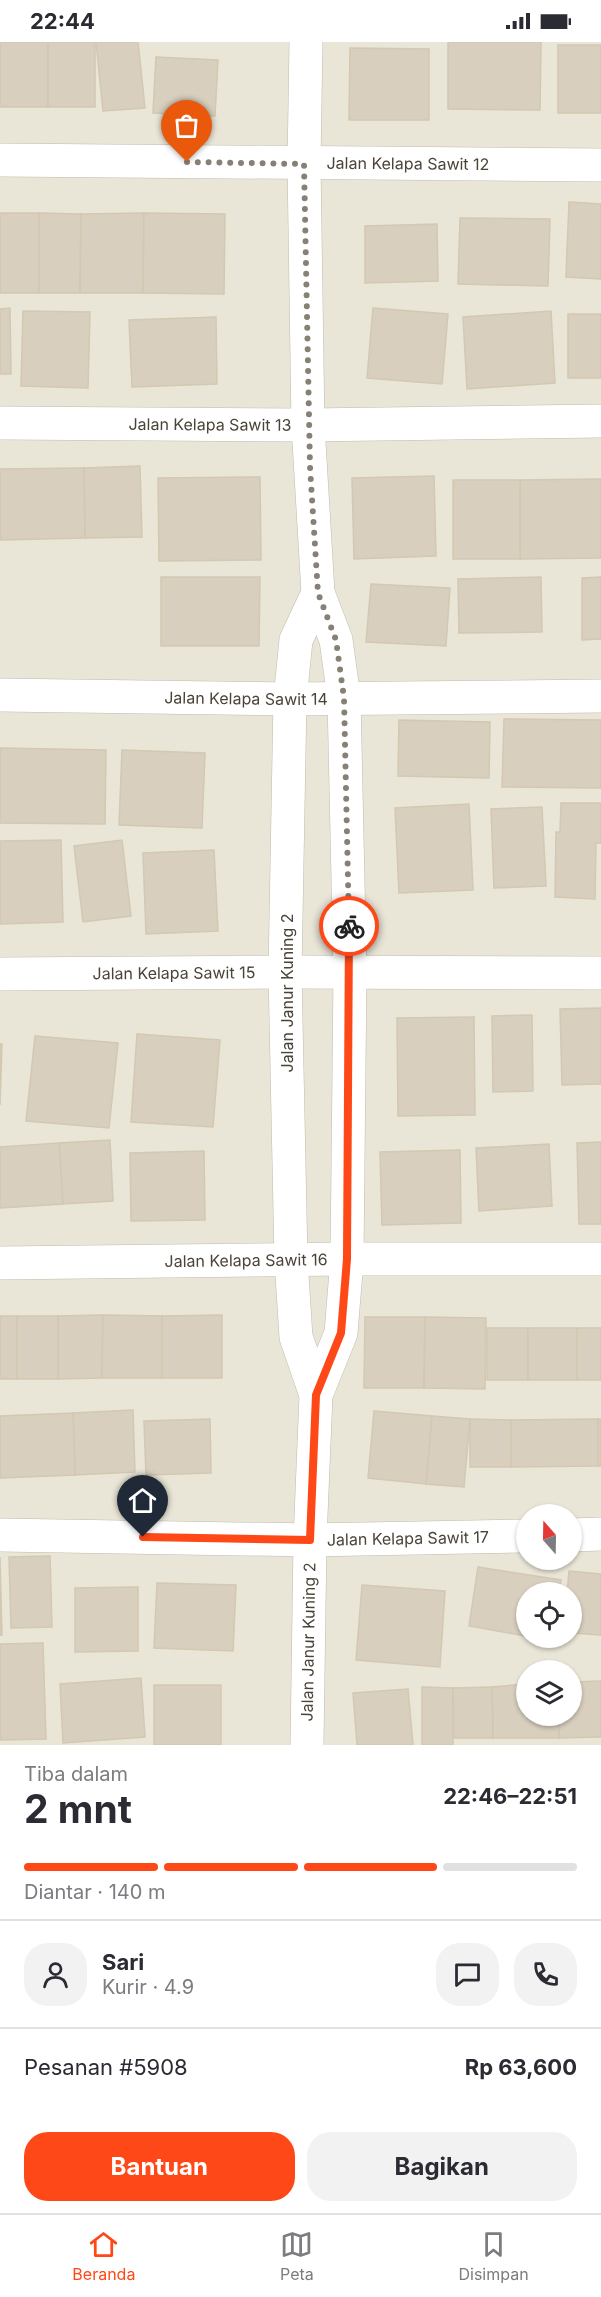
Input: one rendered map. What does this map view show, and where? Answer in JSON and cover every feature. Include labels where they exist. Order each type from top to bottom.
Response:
[{"type":"street","name":"Jalan Janur Kuning 2","points":[[306,42],[304,164],[308,425],[318,593],[336,640],[344,698],[350,972],[347,1259],[341,1333],[316,1395],[310,1540],[307,1745]]},
{"type":"street","name":"Jalan Kelapa Sawit 12","points":[[0,160],[601,165]]},
{"type":"street","name":"Jalan Kelapa Sawit 13","points":[[0,423],[308,425],[601,421]]},
{"type":"street","name":"Jalan Janur Kuning 2","points":[[316,1395],[296,1337],[291,1260],[285,972],[290,699],[296,639],[318,593]]},
{"type":"street","name":"Jalan Kelapa Sawit 14","points":[[0,695],[290,699],[601,696]]},
{"type":"street","name":"Jalan Kelapa Sawit 15","points":[[0,974],[601,973]]},
{"type":"street","name":"Jalan Kelapa Sawit 16","points":[[0,1263],[601,1259]]},
{"type":"street","points":[[582,1535],[601,1534]]},
{"type":"street","name":"Jalan Kelapa Sawit 17","points":[[0,1535],[310,1540],[516,1536]]},
{"type":"shaded area","points":[[0,42],[601,42],[601,1745],[0,1745]]},
{"type":"building","points":[[0,42],[48,42],[48,107],[0,107]]},
{"type":"building","points":[[48,42],[95,42],[95,107],[48,107]]},
{"type":"building","points":[[96,42],[138,42],[145,108],[103,111]]},
{"type":"building","points":[[448,42],[541,42],[540,110],[448,109]]},
{"type":"building","points":[[558,45],[601,45],[601,113],[558,113]]},
{"type":"building","points":[[350,48],[429,49],[429,120],[349,120]]},
{"type":"building","points":[[156,57],[218,60],[215,116],[153,113]]},
{"type":"building","points":[[569,202],[601,204],[601,279],[566,277]]},
{"type":"building","points":[[0,213],[39,213],[39,293],[0,293]]},
{"type":"building","points":[[39,213],[81,214],[80,293],[39,293]]},
{"type":"building","points":[[144,213],[143,293],[80,293],[81,214]]},
{"type":"building","points":[[144,213],[225,214],[224,294],[143,293]]},
{"type":"building","points":[[460,218],[550,219],[548,286],[458,284]]},
{"type":"building","points":[[437,224],[438,281],[365,283],[365,226]]},
{"type":"building","points":[[10,308],[11,374],[0,374],[0,309]]},
{"type":"building","points":[[373,308],[448,314],[442,384],[367,378]]},
{"type":"building","points":[[23,311],[90,312],[88,388],[21,386]]},
{"type":"building","points":[[551,311],[555,383],[467,389],[463,317]]},
{"type":"building","points":[[568,314],[601,314],[601,378],[568,378]]},
{"type":"building","points":[[216,317],[217,384],[132,387],[129,320]]},
{"type":"building","points":[[140,466],[142,537],[85,538],[84,468]]},
{"type":"building","points":[[84,468],[85,538],[0,540],[0,469]]},
{"type":"building","points":[[434,476],[436,556],[354,559],[352,478]]},
{"type":"building","points":[[260,477],[261,560],[159,561],[158,478]]},
{"type":"building","points":[[601,479],[601,558],[520,559],[520,480]]},
{"type":"building","points":[[453,480],[520,480],[520,559],[453,559]]},
{"type":"building","points":[[161,577],[260,577],[259,646],[161,646]]},
{"type":"building","points":[[541,577],[542,632],[459,633],[458,579]]},
{"type":"building","points":[[601,577],[601,639],[582,640],[582,578]]},
{"type":"building","points":[[371,584],[450,588],[446,646],[366,642]]},
{"type":"building","points":[[504,719],[601,720],[601,788],[502,787]]},
{"type":"building","points":[[399,720],[490,722],[489,778],[398,776]]},
{"type":"building","points":[[0,748],[106,750],[105,824],[0,823]]},
{"type":"building","points":[[122,750],[205,753],[202,828],[119,825]]},
{"type":"building","points":[[561,803],[601,803],[601,843],[596,843],[595,899],[555,897],[556,832],[560,832]]},
{"type":"building","points":[[469,804],[473,890],[399,893],[395,808]]},
{"type":"building","points":[[542,807],[546,886],[494,888],[491,809]]},
{"type":"building","points":[[61,840],[63,922],[0,924],[0,841]]},
{"type":"building","points":[[122,840],[131,916],[83,922],[74,846]]},
{"type":"building","points":[[214,850],[218,931],[146,934],[143,853]]},
{"type":"building","points":[[601,1008],[601,1084],[562,1085],[560,1009]]},
{"type":"building","points":[[532,1015],[533,1091],[493,1092],[492,1016]]},
{"type":"building","points":[[474,1017],[475,1115],[398,1116],[397,1018]]},
{"type":"building","points":[[137,1034],[220,1040],[213,1127],[131,1122]]},
{"type":"building","points":[[35,1036],[118,1043],[109,1128],[26,1121]]},
{"type":"building","points":[[0,1044],[2,1044],[0,1105]]},
{"type":"building","points":[[110,1140],[113,1201],[63,1204],[59,1143]]},
{"type":"building","points":[[601,1142],[601,1224],[579,1224],[577,1143]]},
{"type":"building","points":[[59,1143],[63,1204],[0,1208],[0,1147]]},
{"type":"building","points":[[549,1144],[552,1206],[479,1211],[476,1148]]},
{"type":"building","points":[[460,1150],[461,1223],[382,1225],[380,1152]]},
{"type":"building","points":[[204,1151],[205,1220],[131,1221],[130,1153]]},
{"type":"building","points":[[103,1315],[102,1378],[58,1379],[58,1316]]},
{"type":"building","points":[[103,1315],[162,1316],[162,1378],[102,1378]]},
{"type":"building","points":[[222,1315],[222,1378],[162,1378],[162,1316]]},
{"type":"building","points":[[0,1316],[17,1316],[17,1379],[0,1379]]},
{"type":"building","points":[[17,1316],[58,1316],[58,1379],[17,1379]]},
{"type":"building","points":[[365,1317],[425,1317],[424,1388],[364,1388]]},
{"type":"building","points":[[425,1317],[486,1318],[485,1389],[424,1388]]},
{"type":"building","points":[[487,1328],[528,1328],[528,1380],[487,1380]]},
{"type":"building","points":[[528,1328],[577,1328],[577,1380],[528,1380]]},
{"type":"building","points":[[577,1328],[601,1328],[601,1380],[577,1380]]},
{"type":"building","points":[[133,1410],[135,1472],[75,1475],[73,1413]]},
{"type":"building","points":[[374,1411],[432,1416],[426,1484],[368,1478]]},
{"type":"building","points":[[73,1413],[75,1475],[0,1478],[0,1416]]},
{"type":"building","points":[[432,1416],[470,1419],[464,1487],[426,1484]]},
{"type":"building","points":[[210,1419],[211,1473],[146,1475],[144,1421]]},
{"type":"building","points":[[470,1419],[511,1420],[511,1467],[470,1467]]},
{"type":"building","points":[[598,1419],[601,1419],[601,1466],[598,1466]]},
{"type":"building","points":[[598,1419],[598,1466],[511,1467],[511,1420]]},
{"type":"building","points":[[50,1556],[52,1627],[11,1628],[9,1557]]},
{"type":"building","points":[[0,1557],[2,1635],[0,1635]]},
{"type":"building","points":[[478,1567],[561,1580],[561,1582],[516,1582],[516,1634],[469,1626]]},
{"type":"building","points":[[569,1571],[601,1574],[601,1635],[582,1634],[582,1582],[568,1582]]},
{"type":"building","points":[[157,1583],[236,1585],[233,1651],[154,1648]]},
{"type":"building","points":[[362,1585],[445,1591],[440,1667],[356,1660]]},
{"type":"building","points":[[138,1587],[138,1651],[75,1652],[75,1588]]},
{"type":"building","points":[[43,1643],[46,1739],[0,1740],[0,1644]]},
{"type":"building","points":[[141,1678],[145,1737],[63,1743],[60,1684]]},
{"type":"building","points":[[601,1681],[601,1737],[559,1738],[558,1726],[582,1726],[582,1682]]},
{"type":"building","points":[[154,1685],[221,1685],[221,1745],[154,1745]]},
{"type":"building","points":[[516,1685],[516,1726],[558,1726],[559,1738],[493,1738],[492,1687]]},
{"type":"building","points":[[422,1687],[453,1688],[453,1745],[422,1745]]},
{"type":"building","points":[[492,1687],[493,1738],[454,1738],[453,1688]]},
{"type":"building","points":[[408,1689],[413,1745],[357,1745],[353,1693]]},
{"type":"way so far","points":[[187,162],[304,164],[310,467],[318,593],[336,640],[344,698],[349,926]]},
{"type":"route","points":[[143,1537],[310,1540],[316,1395],[341,1333],[347,1259],[349,926]]}]
